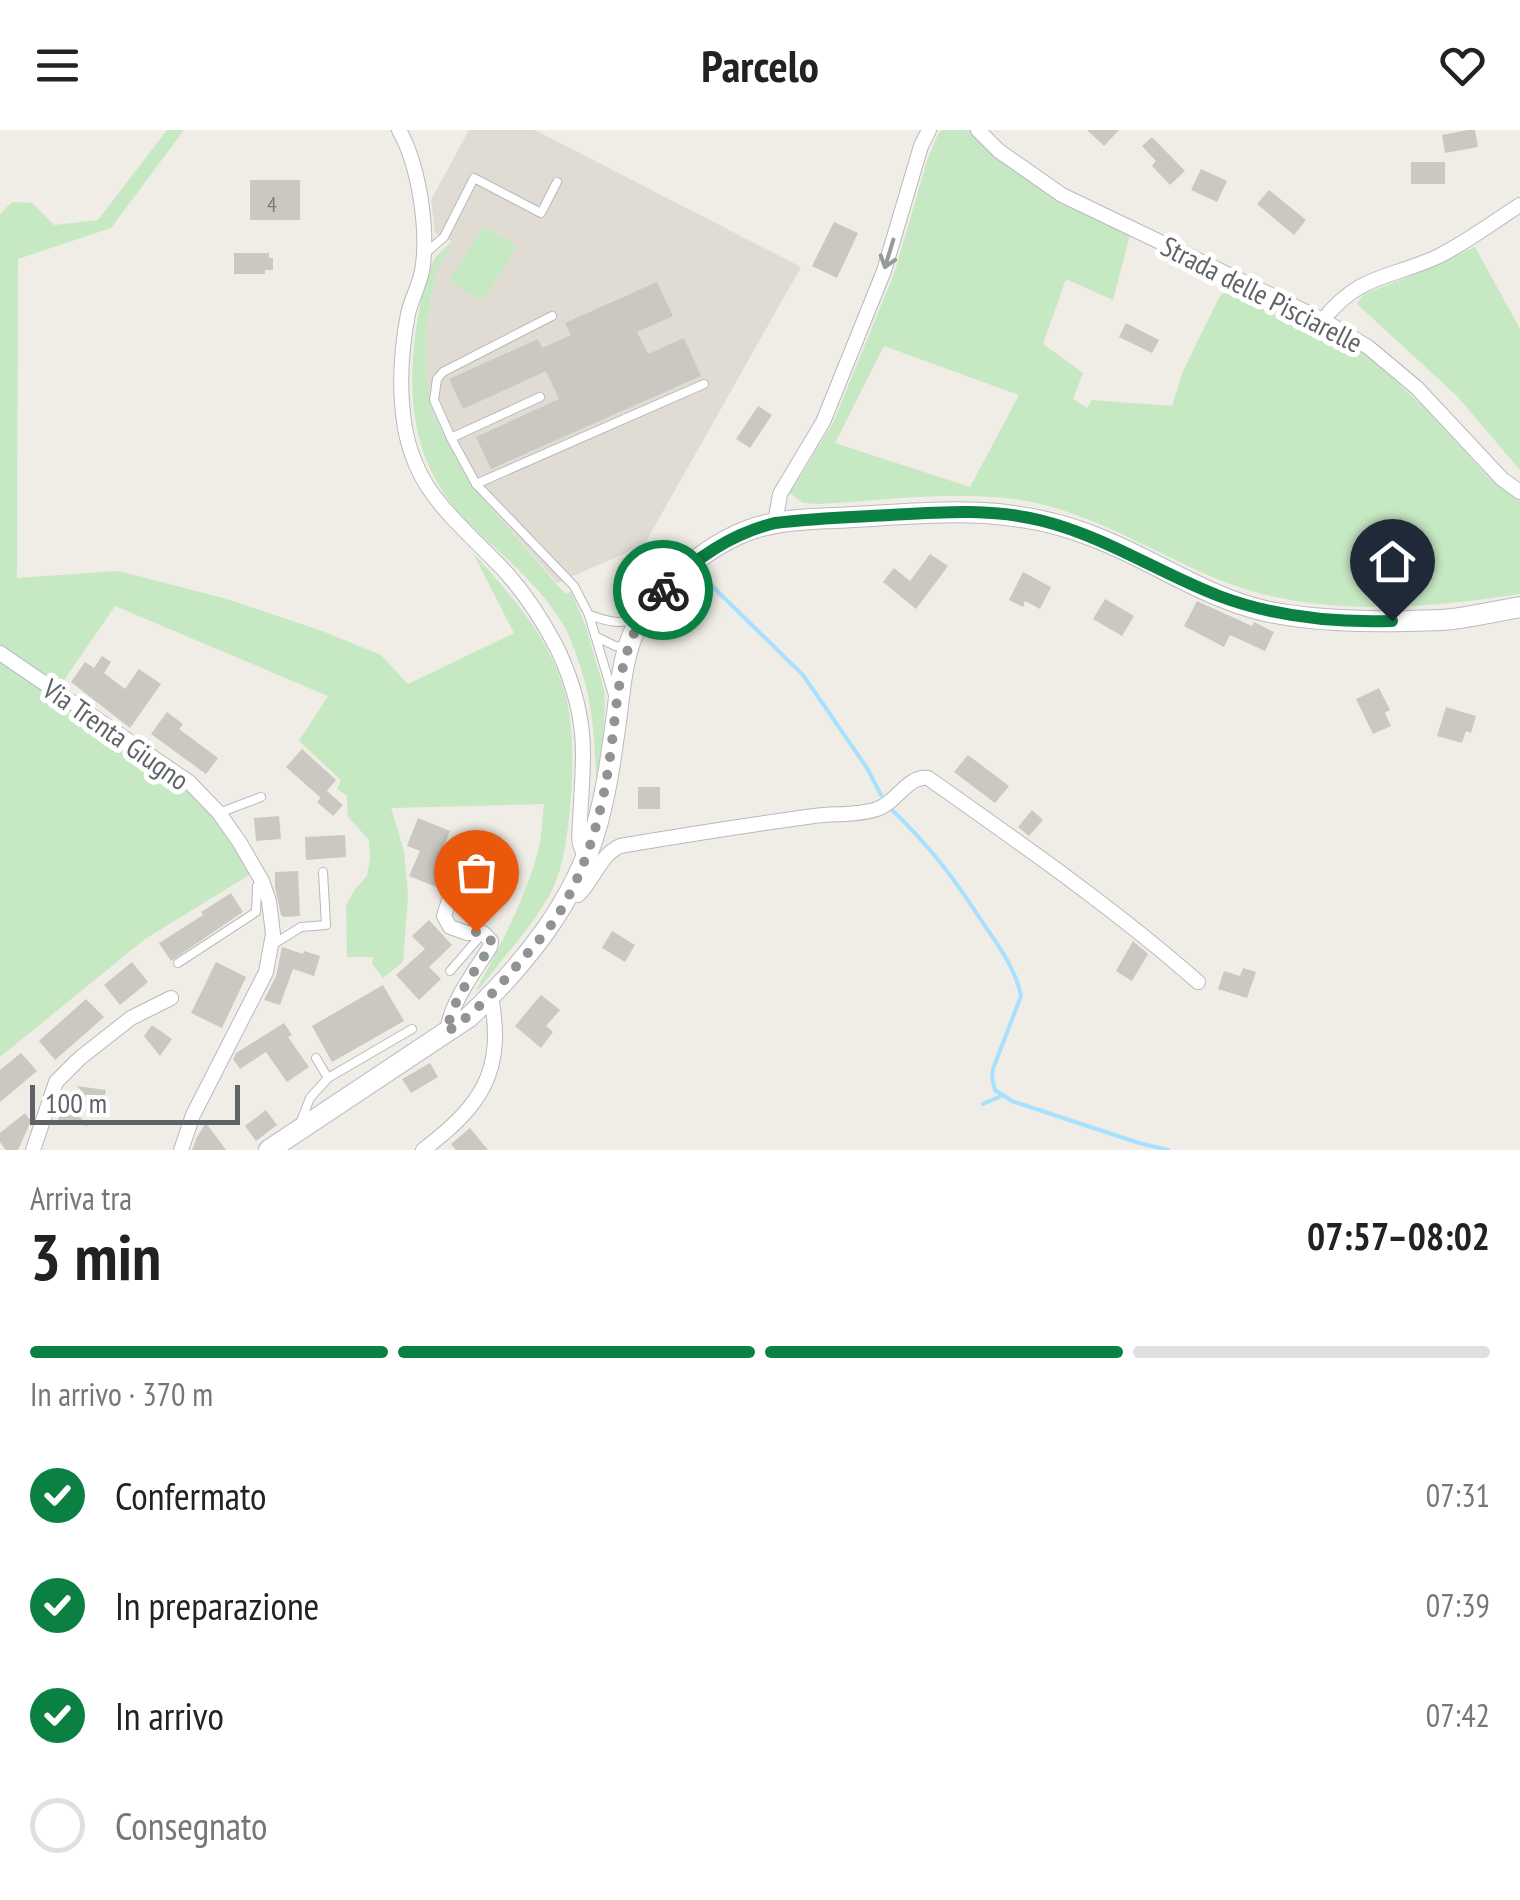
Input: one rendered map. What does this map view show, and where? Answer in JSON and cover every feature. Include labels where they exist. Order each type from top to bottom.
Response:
[{"type":"main road","points":[[268,1150],[469,1017],[550,926],[586,858],[601,812],[621,670],[644,614],[659,594],[699,558],[750,530],[775,523],[958,512],[1005,513],[1092,536],[1216,595],[1263,610],[1364,622],[1450,620],[1520,607]]},
{"type":"street","points":[[399,130],[418,185],[423,255],[404,350],[405,427],[414,461],[432,496],[524,596],[567,671],[580,719],[583,749],[579,843],[586,858]]},
{"type":"street","points":[[775,523],[786,480],[822,422],[884,271],[929,130]]},
{"type":"street","name":"Strada delle Pisciarelle","points":[[978,130],[999,151],[1062,195],[1322,320],[1368,347],[1405,378],[1480,458],[1520,492]]},
{"type":"street","points":[[1322,320],[1349,292],[1366,282],[1456,247],[1520,204]]},
{"type":"street","name":"Via Trenta Giugno","points":[[0,653],[189,782],[219,813],[262,882],[272,920],[266,972],[193,1115],[181,1150]]},
{"type":"street","points":[[568,894],[578,895],[611,850],[620,846],[877,809],[921,777],[928,778],[1074,883],[1156,944],[1198,982]]},
{"type":"street","points":[[447,1032],[449,1017],[491,941],[484,932],[458,931],[446,923],[444,916],[468,841]]},
{"type":"street","points":[[423,1150],[458,1120],[485,1087],[496,1037],[491,996]]},
{"type":"street","points":[[33,1150],[56,1082],[131,1018],[171,998]]},
{"type":"lane","points":[[423,255],[444,237],[474,178],[542,213],[558,182]]},
{"type":"lane","points":[[552,316],[443,372],[436,379],[434,400],[476,484],[574,586],[590,616],[617,708]]},
{"type":"lane","points":[[476,484],[704,384]]},
{"type":"lane","points":[[451,438],[540,397]]},
{"type":"lane","points":[[590,616],[630,622],[644,614]]},
{"type":"lane","points":[[612,622],[628,647]]},
{"type":"lane","points":[[595,636],[615,646],[628,647]]},
{"type":"lane","points":[[219,813],[261,796]]},
{"type":"lane","points":[[272,946],[301,928],[326,925],[323,872]]},
{"type":"lane","points":[[178,964],[251,918],[258,908],[257,886],[262,882]]},
{"type":"lane","points":[[450,971],[484,932]]},
{"type":"lane","points":[[298,1129],[310,1098],[328,1078],[412,1030]]},
{"type":"lane","points":[[316,1058],[328,1078]]},
{"type":"shaded area","points":[[469,130],[535,130],[801,267],[644,545],[557,583],[467,479],[431,410],[426,334],[436,273],[452,241],[435,233],[431,200]]},
{"type":"green space","points":[[167,130],[184,130],[111,228],[18,259],[17,578],[118,571],[227,599],[381,655],[408,684],[514,633],[473,553],[526,615],[556,667],[569,714],[572,762],[566,841],[554,886],[525,932],[476,990],[526,887],[539,845],[544,804],[391,808],[404,851],[408,896],[403,962],[383,978],[372,964],[373,957],[347,957],[346,905],[367,876],[369,840],[348,817],[347,796],[337,789],[341,780],[299,741],[328,696],[115,606],[60,686],[0,645],[0,214],[12,202],[32,203],[54,225],[98,220]]},
{"type":"green space","points":[[942,130],[970,130],[1062,204],[1130,235],[1113,300],[1066,279],[1043,344],[1083,373],[1073,399],[1087,408],[1092,400],[1172,406],[1183,371],[1221,294],[1243,289],[1358,347],[1425,408],[1488,477],[1520,501],[1520,594],[1407,606],[1330,605],[1293,600],[1220,580],[1112,530],[1045,505],[961,496],[818,504],[803,503],[790,493],[833,423],[895,271]],"holes":[[[884,346],[1019,395],[970,487],[835,443]]]},
{"type":"green space","points":[[484,226],[517,247],[482,301],[449,280]]},
{"type":"green space","points":[[453,241],[436,273],[426,334],[431,410],[467,479],[565,594],[571,591],[604,689],[604,724],[596,780],[589,701],[566,629],[533,585],[453,506],[427,462],[420,439],[412,390],[418,318],[432,264]]},
{"type":"green space","points":[[1475,247],[1520,329],[1520,470],[1457,396],[1357,304],[1364,294]]},
{"type":"green space","points":[[0,661],[195,797],[223,829],[251,874],[145,939],[0,1057]]},
{"type":"building","points":[[1087,130],[1119,130],[1104,146]]},
{"type":"building","points":[[1475,130],[1478,147],[1445,153],[1442,135]]},
{"type":"building","points":[[1152,137],[1185,171],[1170,185],[1152,166],[1156,161],[1142,146]]},
{"type":"building","points":[[1411,162],[1445,162],[1445,184],[1411,184]]},
{"type":"building","points":[[1201,169],[1227,181],[1217,202],[1191,190]]},
{"type":"building","points":[[250,180],[300,180],[300,220],[250,220]]},
{"type":"building","points":[[1269,190],[1306,220],[1294,235],[1257,204]]},
{"type":"building","points":[[834,222],[858,233],[837,278],[812,266]]},
{"type":"building","points":[[234,253],[269,253],[273,270],[265,270],[265,274],[234,274]]},
{"type":"building","points":[[657,282],[673,316],[637,332],[648,354],[684,338],[701,376],[491,469],[476,437],[559,399],[546,371],[463,409],[449,379],[538,339],[542,348],[571,335],[565,323]]},
{"type":"building","points":[[1126,323],[1159,340],[1152,353],[1119,337]]},
{"type":"building","points":[[758,406],[772,415],[750,448],[736,439]]},
{"type":"building","points":[[930,554],[948,566],[916,609],[883,582],[894,568],[910,581]]},
{"type":"building","points":[[1023,572],[1051,587],[1040,609],[1025,601],[1023,607],[1009,600]]},
{"type":"building","points":[[1105,599],[1134,616],[1122,636],[1093,619]]},
{"type":"building","points":[[1197,601],[1274,632],[1265,651],[1230,635],[1224,647],[1184,626]]},
{"type":"building","points":[[102,656],[111,662],[104,673],[125,689],[139,669],[161,684],[130,728],[71,682],[85,662],[94,668]]},
{"type":"building","points":[[1379,688],[1390,710],[1385,713],[1391,726],[1373,734],[1356,699]]},
{"type":"building","points":[[1446,707],[1476,716],[1471,733],[1466,731],[1462,743],[1437,736]]},
{"type":"building","points":[[167,712],[183,724],[179,729],[218,758],[206,774],[151,734]]},
{"type":"building","points":[[302,749],[336,780],[321,798],[286,767]]},
{"type":"building","points":[[968,755],[1009,786],[995,803],[954,772]]},
{"type":"building","points":[[638,787],[660,787],[660,809],[638,809]]},
{"type":"building","points":[[327,791],[343,805],[333,816],[317,802]]},
{"type":"building","points":[[1032,810],[1043,820],[1029,836],[1018,827]]},
{"type":"building","points":[[279,816],[281,839],[256,841],[254,818]]},
{"type":"building","points":[[418,818],[450,831],[438,860],[448,865],[439,888],[409,876],[420,851],[407,846]]},
{"type":"building","points":[[345,835],[346,857],[306,860],[305,837]]},
{"type":"building","points":[[298,871],[300,916],[284,917],[275,872]]},
{"type":"building","points":[[474,873],[496,880],[485,914],[460,906]]},
{"type":"building","points":[[231,893],[243,912],[171,961],[159,943]]},
{"type":"building","points":[[429,920],[452,945],[429,967],[441,979],[419,1000],[396,975],[425,949],[412,936]]},
{"type":"building","points":[[612,931],[635,945],[625,962],[602,948]]},
{"type":"building","points":[[1133,941],[1148,954],[1132,981],[1116,971]]},
{"type":"building","points":[[282,947],[320,956],[314,976],[293,969],[280,1005],[264,1000],[276,976]]},
{"type":"building","points":[[132,962],[148,982],[120,1005],[104,985]]},
{"type":"building","points":[[216,962],[246,977],[222,1028],[191,1013]]},
{"type":"building","points":[[1243,968],[1256,972],[1247,998],[1218,989],[1224,971],[1240,976]]},
{"type":"building","points":[[383,985],[404,1021],[332,1062],[312,1026]]},
{"type":"building","points":[[541,995],[560,1010],[546,1026],[553,1032],[541,1048],[515,1026]]},
{"type":"building","points":[[86,999],[104,1017],[55,1060],[39,1041]]},
{"type":"building","points":[[284,1023],[292,1035],[288,1037],[309,1067],[287,1082],[266,1052],[240,1069],[233,1059],[236,1053]]},
{"type":"building","points":[[152,1025],[172,1039],[160,1056],[144,1036]]},
{"type":"building","points":[[21,1053],[37,1071],[0,1102],[0,1070]]},
{"type":"building","points":[[430,1063],[438,1077],[411,1093],[402,1079]]},
{"type":"building","points":[[77,1086],[106,1090],[104,1100],[90,1101]]},
{"type":"building","points":[[65,1101],[88,1126],[58,1120]]},
{"type":"building","points":[[266,1110],[277,1125],[256,1141],[245,1126]]},
{"type":"building","points":[[25,1113],[31,1121],[18,1150],[6,1150],[0,1133]]},
{"type":"building","points":[[206,1123],[226,1150],[192,1150]]},
{"type":"building","points":[[470,1128],[488,1150],[456,1150],[451,1144]]},
{"type":"waterway","points":[[710,584],[803,675],[881,795]]},
{"type":"waterway","points":[[892,810],[953,879],[1015,977],[1021,996],[993,1069],[995,1090],[1012,1101],[1168,1150]]},
{"type":"waterway","points":[[983,1104],[1001,1096]]},
{"type":"way so far","points":[[476,932],[488,936],[490,947],[456,1003],[447,1032],[491,996],[541,937],[558,914],[586,858],[606,787],[621,670],[630,640],[663,590]]},
{"type":"route","points":[[663,590],[699,558],[725,542],[775,523],[958,512],[1005,513],[1092,536],[1216,595],[1263,610],[1364,622],[1392,621]]}]
